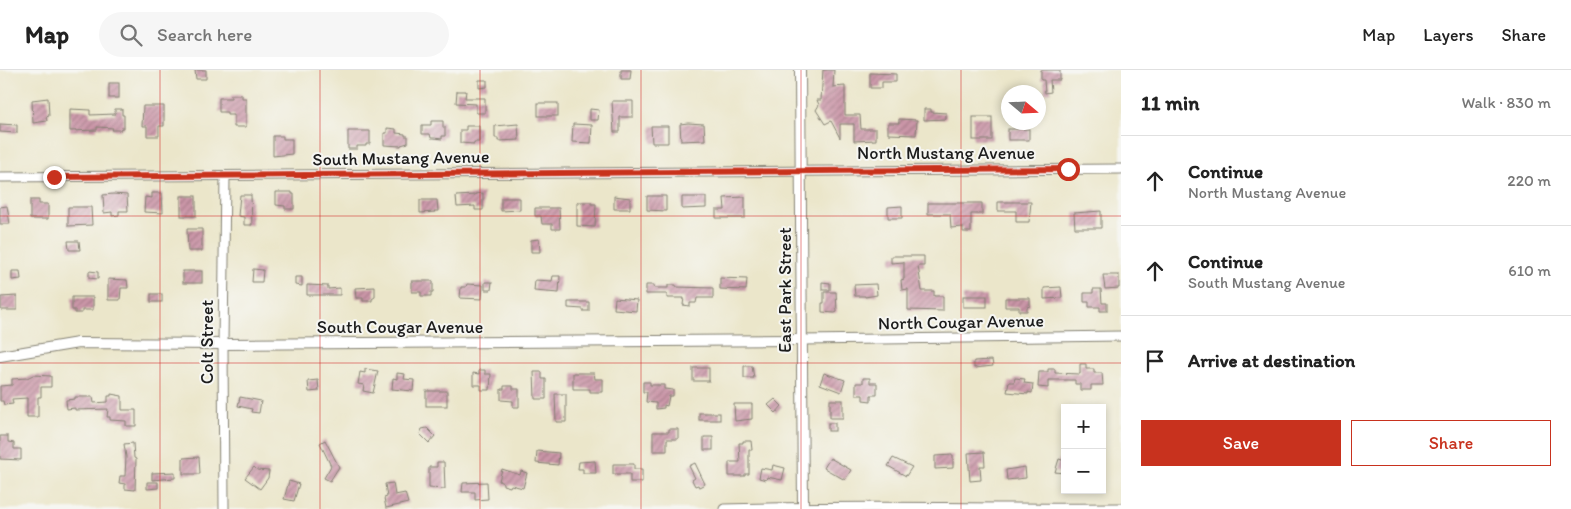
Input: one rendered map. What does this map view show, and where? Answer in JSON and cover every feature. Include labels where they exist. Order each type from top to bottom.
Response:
[{"type":"street","name":"East Park Street","points":[[800,70],[803,508]]},
{"type":"street","name":"North Mustang Avenue","points":[[802,170],[1121,169]]},
{"type":"street","name":"South Mustang Avenue","points":[[0,177],[802,170]]},
{"type":"street","name":"Colt Street","points":[[224,509],[222,344],[225,176]]},
{"type":"street","name":"North Cougar Avenue","points":[[802,340],[1121,336]]},
{"type":"street","name":"South Cougar Avenue","points":[[0,356],[78,343],[222,344],[802,340]]},
{"type":"street","points":[[724,509],[1121,508]]},
{"type":"building","points":[[195,70],[206,70],[206,79],[196,79]]},
{"type":"building","points":[[621,70],[631,70],[630,79],[621,79]]},
{"type":"building","points":[[823,70],[834,70],[833,87],[845,86],[845,115],[860,115],[861,129],[876,129],[876,140],[854,141],[854,124],[840,124],[840,138],[831,121],[825,124],[816,110],[819,105],[817,100],[821,100]]},
{"type":"building","points":[[1041,70],[1060,70],[1060,80],[1050,80],[1051,92],[1046,93],[1046,85],[1044,80],[1041,80]]},
{"type":"building","points":[[870,73],[896,74],[896,82],[882,82],[882,88],[870,88]]},
{"type":"building","points":[[479,80],[487,80],[487,87],[479,88]]},
{"type":"building","points":[[109,83],[119,83],[119,98],[109,98]]},
{"type":"building","points":[[457,91],[466,91],[465,98],[485,98],[485,113],[476,113],[476,104],[456,103]]},
{"type":"building","points":[[231,95],[242,95],[242,98],[246,98],[246,127],[234,127],[234,115],[227,115],[227,112],[219,112],[219,98],[231,98]]},
{"type":"building","points":[[48,98],[49,116],[46,117],[47,121],[33,123],[32,100]]},
{"type":"building","points":[[612,101],[633,101],[633,117],[620,117],[620,132],[614,132]]},
{"type":"building","points":[[538,103],[558,103],[558,116],[538,116]]},
{"type":"building","points":[[143,106],[164,106],[164,126],[159,126],[159,136],[147,136],[147,126],[142,126]]},
{"type":"building","points":[[70,109],[90,110],[90,115],[115,114],[115,109],[122,109],[124,128],[112,130],[113,128],[97,127],[97,130],[70,131]]},
{"type":"building","points":[[590,109],[599,110],[598,120],[590,120]]},
{"type":"building","points":[[924,109],[931,109],[931,112],[946,113],[946,119],[924,120]]},
{"type":"building","points":[[973,117],[992,117],[992,140],[973,140]]},
{"type":"building","points":[[899,119],[917,120],[916,135],[888,134],[888,123],[899,123]]},
{"type":"building","points":[[431,121],[443,121],[445,136],[442,136],[442,139],[431,138],[430,134],[422,134],[422,125],[431,125]]},
{"type":"building","points":[[0,124],[17,125],[17,133],[0,132]]},
{"type":"building","points":[[518,124],[519,140],[498,141],[498,138],[495,138],[495,126]]},
{"type":"building","points":[[573,124],[592,125],[591,143],[572,142]]},
{"type":"building","points":[[680,124],[704,124],[705,140],[681,141]]},
{"type":"building","points":[[466,126],[479,126],[479,142],[474,142],[474,144],[460,143],[460,130],[466,130]]},
{"type":"building","points":[[651,126],[668,126],[668,143],[652,143]]},
{"type":"building","points":[[387,128],[396,129],[396,133],[408,136],[408,143],[401,146],[384,145],[384,133],[387,133]]},
{"type":"building","points":[[1008,130],[1029,130],[1029,140],[1008,140]]},
{"type":"building","points":[[348,131],[370,131],[370,144],[357,146],[357,149],[348,149]]},
{"type":"building","points":[[273,136],[283,136],[283,139],[292,139],[292,154],[273,156]]},
{"type":"building","points":[[276,192],[292,192],[294,194],[294,209],[285,209],[285,206],[276,205]]},
{"type":"building","points":[[152,193],[162,193],[163,213],[144,212],[145,197],[152,198]]},
{"type":"building","points":[[483,193],[483,210],[475,210],[475,206],[457,207],[456,196]]},
{"type":"building","points":[[103,195],[127,195],[128,211],[119,211],[119,215],[112,216],[112,212],[104,213]]},
{"type":"building","points":[[240,195],[251,195],[252,225],[244,225],[244,217],[238,216]]},
{"type":"building","points":[[181,196],[196,196],[196,216],[181,216]]},
{"type":"building","points":[[614,196],[630,198],[630,209],[614,209]]},
{"type":"building","points":[[647,196],[666,196],[666,211],[647,210]]},
{"type":"building","points":[[682,197],[706,197],[706,208],[682,209]]},
{"type":"building","points":[[745,197],[745,218],[716,218],[716,210],[725,210],[724,198]]},
{"type":"building","points":[[501,198],[520,198],[520,210],[501,211]]},
{"type":"building","points":[[30,200],[39,200],[39,204],[48,204],[48,219],[30,219]]},
{"type":"building","points":[[420,200],[437,200],[438,211],[420,213]]},
{"type":"building","points":[[577,202],[596,204],[595,227],[577,226]]},
{"type":"building","points":[[998,202],[1031,202],[1029,222],[1016,222],[1016,211],[998,211]]},
{"type":"building","points":[[928,203],[982,203],[982,214],[971,214],[971,232],[963,232],[963,227],[951,228],[950,214],[928,214]]},
{"type":"building","points":[[7,206],[10,224],[0,224],[0,207]]},
{"type":"building","points":[[902,206],[902,218],[888,218],[888,207]]},
{"type":"building","points":[[68,207],[91,207],[92,225],[68,226]]},
{"type":"building","points":[[535,208],[559,208],[560,229],[552,229],[552,224],[542,224],[541,216],[535,216]]},
{"type":"building","points":[[1101,211],[1101,228],[1075,228],[1074,213]]},
{"type":"building","points":[[187,229],[202,229],[202,251],[188,251]]},
{"type":"building","points":[[539,239],[540,252],[531,252],[531,240]]},
{"type":"building","points":[[68,241],[79,241],[80,250],[69,250]]},
{"type":"building","points":[[891,256],[924,256],[924,266],[918,266],[922,291],[934,291],[934,296],[943,296],[943,311],[908,310],[908,289],[902,290],[901,280],[904,279],[904,262],[891,263]]},
{"type":"building","points":[[253,269],[263,270],[262,282],[252,282]]},
{"type":"building","points":[[12,271],[20,271],[21,279],[12,280]]},
{"type":"building","points":[[89,271],[98,272],[98,279],[89,278]]},
{"type":"building","points":[[183,271],[202,271],[202,283],[183,283]]},
{"type":"building","points":[[1103,275],[1119,275],[1119,288],[1105,289]]},
{"type":"building","points":[[553,276],[560,276],[559,293],[534,291],[535,280],[552,281]]},
{"type":"building","points":[[295,277],[302,277],[302,286],[295,285]]},
{"type":"building","points":[[720,278],[747,279],[746,290],[720,289]]},
{"type":"building","points":[[108,279],[127,280],[128,288],[121,288],[120,300],[108,300]]},
{"type":"building","points":[[412,281],[433,281],[431,296],[421,296],[421,292],[412,292]]},
{"type":"building","points":[[485,282],[492,282],[491,290],[485,290]]},
{"type":"building","points":[[822,282],[830,283],[830,290],[822,290]]},
{"type":"building","points":[[467,284],[483,285],[482,299],[460,298],[461,287],[466,287]]},
{"type":"building","points":[[876,284],[877,295],[855,296],[854,285]]},
{"type":"building","points":[[307,285],[328,286],[328,289],[340,288],[340,295],[307,295]]},
{"type":"building","points":[[646,285],[654,285],[654,288],[668,288],[668,285],[676,285],[676,287],[713,288],[713,298],[697,298],[696,303],[690,303],[690,306],[683,305],[684,298],[667,298],[667,294],[646,294]]},
{"type":"building","points":[[375,287],[375,297],[372,301],[363,301],[363,298],[356,298],[355,288]]},
{"type":"building","points":[[1061,287],[1062,298],[1044,299],[1044,288]]},
{"type":"building","points":[[1093,289],[1101,289],[1102,303],[1107,303],[1107,311],[1100,311],[1100,307],[1089,307],[1089,302],[1084,302],[1084,293],[1093,293]]},
{"type":"building","points":[[824,292],[836,292],[837,312],[822,312]]},
{"type":"building","points":[[151,294],[162,294],[162,302],[151,302]]},
{"type":"building","points":[[17,296],[17,310],[1,310],[1,297]]},
{"type":"building","points":[[963,296],[987,296],[987,307],[963,307]]},
{"type":"building","points":[[72,297],[93,297],[93,310],[82,310],[82,313],[75,313],[75,310],[72,310]]},
{"type":"building","points":[[615,298],[637,300],[636,311],[614,309]]},
{"type":"building","points":[[1005,298],[1030,298],[1030,306],[1027,307],[1027,311],[1019,311],[1019,307],[1005,307]]},
{"type":"building","points":[[568,302],[589,302],[589,311],[568,308]]},
{"type":"building","points":[[992,360],[993,366],[974,368],[974,361]]},
{"type":"building","points":[[1080,364],[1086,364],[1086,369],[1094,369],[1094,373],[1102,373],[1103,385],[1091,385],[1091,390],[1080,390],[1080,384],[1075,384],[1075,380],[1048,380],[1048,388],[1038,387],[1039,372],[1048,372],[1048,369],[1055,369],[1055,373],[1080,374]]},
{"type":"building","points":[[744,366],[752,366],[754,378],[744,378]]},
{"type":"building","points":[[693,368],[709,368],[709,381],[693,381]]},
{"type":"building","points":[[365,369],[378,371],[373,393],[363,391],[364,385],[358,384],[360,372],[365,373]]},
{"type":"building","points":[[479,370],[485,370],[485,374],[491,374],[490,390],[481,390],[481,385],[473,385],[473,373],[479,374]]},
{"type":"building","points":[[534,372],[542,372],[542,379],[546,379],[546,399],[535,399]]},
{"type":"building","points":[[397,373],[405,374],[404,379],[414,380],[413,391],[392,389],[393,378],[397,379]]},
{"type":"building","points":[[573,373],[594,373],[595,379],[603,379],[603,392],[590,392],[590,389],[573,389]]},
{"type":"building","points":[[824,373],[845,380],[841,392],[820,384]]},
{"type":"building","points":[[33,375],[51,376],[51,387],[41,387],[41,397],[38,397],[38,417],[27,417],[27,398],[12,399],[13,404],[4,405],[3,401],[0,401],[0,386],[12,385],[12,379],[27,378]]},
{"type":"building","points":[[863,378],[870,378],[870,383],[877,383],[877,395],[871,395],[871,401],[863,400],[863,395],[856,395],[856,383],[863,383]]},
{"type":"building","points":[[1015,378],[1025,379],[1024,383],[1033,384],[1032,393],[1007,392],[1009,382],[1014,382]]},
{"type":"building","points":[[318,380],[319,391],[309,392],[308,381]]},
{"type":"building","points":[[643,382],[650,382],[650,385],[664,385],[664,389],[673,390],[673,396],[669,396],[667,406],[664,405],[664,408],[656,409],[656,403],[646,402],[647,392],[643,392]]},
{"type":"building","points":[[504,386],[513,386],[513,389],[519,389],[519,407],[513,407],[513,401],[501,400],[501,389],[504,389]]},
{"type":"building","points":[[426,391],[447,391],[447,406],[426,406]]},
{"type":"building","points":[[111,394],[122,396],[122,410],[136,410],[136,426],[126,426],[126,421],[110,420],[110,417],[107,417],[108,409],[67,409],[66,400],[75,399],[75,397],[93,397],[94,403],[108,402],[108,396],[111,396]]},
{"type":"building","points":[[555,394],[566,394],[566,422],[556,422]]},
{"type":"building","points":[[240,397],[261,401],[259,413],[251,412],[252,409],[238,406]]},
{"type":"building","points":[[775,399],[782,406],[776,413],[768,405]]},
{"type":"building","points":[[830,400],[843,400],[843,418],[830,418]]},
{"type":"building","points":[[734,404],[752,404],[752,419],[735,421]]},
{"type":"building","points":[[699,413],[720,413],[720,420],[699,420]]},
{"type":"building","points":[[828,423],[835,423],[835,431],[828,431]]},
{"type":"building","points":[[427,428],[435,436],[429,443],[420,434],[422,429]]},
{"type":"building","points":[[669,429],[678,429],[678,439],[667,439],[667,451],[653,451],[653,432],[669,432]]},
{"type":"building","points":[[0,436],[8,436],[8,442],[14,443],[14,449],[21,449],[21,460],[0,459]]},
{"type":"building","points":[[704,437],[713,437],[713,450],[704,450]]},
{"type":"building","points":[[325,440],[339,467],[330,481],[324,478],[331,466],[320,443]]},
{"type":"building","points":[[743,441],[751,441],[752,450],[749,450],[749,474],[745,474],[745,476],[729,476],[729,462],[740,462],[739,443],[743,443]]},
{"type":"building","points":[[133,443],[134,458],[136,459],[135,490],[125,489],[125,484],[119,483],[120,476],[125,476],[126,457],[124,444]]},
{"type":"building","points":[[537,451],[559,453],[558,465],[536,463]]},
{"type":"building","points":[[984,452],[985,466],[980,466],[981,480],[970,481],[968,453]]},
{"type":"building","points":[[953,455],[953,468],[935,469],[935,456]]},
{"type":"building","points":[[199,457],[200,474],[183,474],[183,458]]},
{"type":"building","points":[[830,458],[851,470],[845,480],[824,468]]},
{"type":"building","points":[[893,458],[912,467],[906,476],[888,466]]},
{"type":"building","points":[[1059,459],[1061,460],[1061,473],[1055,472]]},
{"type":"building","points":[[595,461],[596,473],[583,473],[583,469],[578,469],[579,462]]},
{"type":"building","points":[[437,462],[444,462],[445,489],[429,488],[429,467],[437,467]]},
{"type":"building","points":[[695,463],[705,484],[699,487],[698,485],[695,486],[692,480],[695,478],[689,466]]},
{"type":"building","points":[[613,464],[634,464],[634,469],[642,469],[642,482],[630,482],[630,474],[613,474]]},
{"type":"building","points":[[773,465],[785,468],[782,480],[767,477],[766,480],[759,478],[761,468],[772,470]]},
{"type":"building","points":[[254,467],[257,470],[269,471],[268,478],[260,489],[245,478]]},
{"type":"building","points":[[1025,467],[1026,478],[1007,480],[1006,470]]},
{"type":"building","points":[[502,469],[520,475],[521,471],[527,473],[523,488],[503,485],[499,481]]},
{"type":"building","points":[[175,472],[175,478],[152,480],[152,473]]},
{"type":"building","points":[[289,481],[299,484],[294,501],[284,499]]},
{"type":"building","points":[[147,482],[158,482],[158,488],[147,489]]},
{"type":"building","points":[[487,482],[488,499],[475,500],[475,492],[462,492],[463,483]]},
{"type":"building","points":[[393,483],[395,495],[405,493],[408,503],[386,508],[384,498],[387,497],[385,484]]},
{"type":"route","points":[[54,177],[1068,169]]}]
